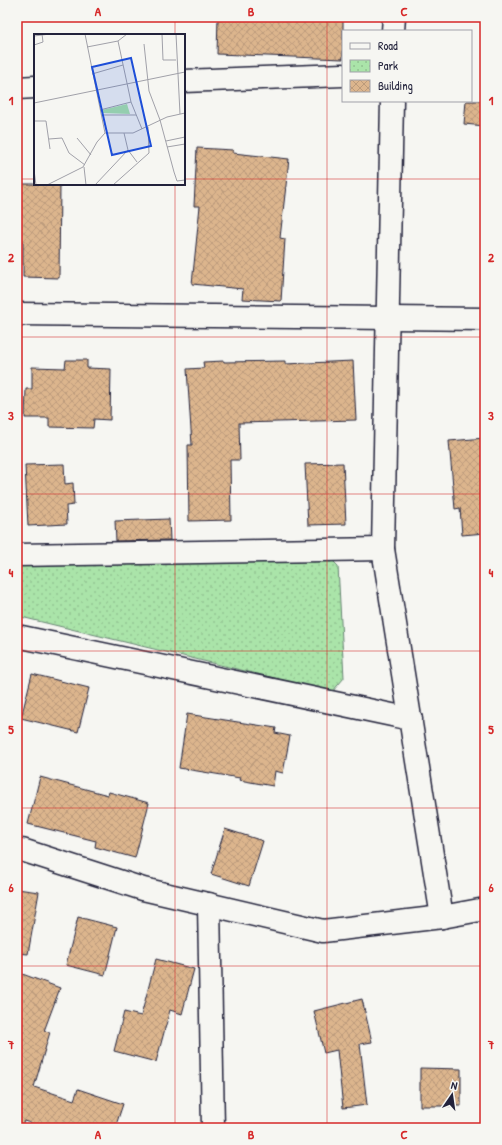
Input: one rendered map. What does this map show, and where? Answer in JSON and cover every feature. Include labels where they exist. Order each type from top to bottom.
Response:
[{"type":"street","points":[[394,17],[394,30]]},
{"type":"street","points":[[185,82],[342,75]]},
{"type":"street","points":[[17,88],[34,87]]},
{"type":"street","points":[[392,102],[384,549],[442,917]]},
{"type":"street","points":[[17,314],[485,318]]},
{"type":"street","points":[[17,556],[384,549]]},
{"type":"street","points":[[17,636],[411,719]]},
{"type":"street","points":[[17,851],[22,850],[143,889],[323,931],[442,917],[485,908]]},
{"type":"street","points":[[209,904],[213,1128]]},
{"type":"green space","points":[[329,557],[338,566],[344,678],[332,692],[17,616],[17,561]]},
{"type":"building","points":[[218,17],[343,17],[342,59],[217,54]]},
{"type":"building","points":[[485,101],[485,126],[464,124],[466,102]]},
{"type":"building","points":[[197,148],[233,150],[233,153],[289,159],[280,238],[285,239],[281,301],[242,299],[243,289],[192,284],[200,206],[194,206]]},
{"type":"building","points":[[18,184],[60,185],[59,278],[23,277],[23,242],[17,242]]},
{"type":"building","points":[[66,360],[87,360],[87,368],[111,369],[110,420],[94,419],[93,428],[49,427],[49,418],[25,418],[26,389],[32,389],[32,367],[65,368]]},
{"type":"building","points":[[285,361],[285,364],[353,361],[356,420],[239,423],[240,460],[230,460],[231,520],[189,521],[188,445],[192,445],[187,369],[204,368],[203,362]]},
{"type":"building","points":[[485,438],[485,533],[462,535],[460,508],[455,509],[449,441]]},
{"type":"building","points":[[343,463],[346,524],[308,525],[305,464]]},
{"type":"building","points":[[64,464],[65,484],[73,483],[74,505],[66,506],[67,524],[28,526],[25,465]]},
{"type":"building","points":[[169,519],[170,540],[116,541],[115,521]]},
{"type":"building","points":[[32,674],[89,688],[78,732],[21,718]]},
{"type":"building","points":[[187,714],[276,728],[275,733],[290,736],[283,773],[275,771],[273,786],[239,780],[240,778],[179,768]]},
{"type":"building","points":[[40,777],[108,795],[109,792],[149,803],[135,858],[95,847],[96,841],[28,824]]},
{"type":"building","points":[[225,829],[263,841],[249,886],[211,874]]},
{"type":"building","points":[[17,889],[39,892],[28,954],[17,953]]},
{"type":"building","points":[[78,917],[117,927],[105,975],[66,965]]},
{"type":"building","points":[[156,959],[194,969],[182,1014],[170,1010],[156,1062],[114,1051],[124,1012],[141,1016]]},
{"type":"building","points":[[17,972],[60,988],[44,1031],[50,1032],[34,1087],[74,1100],[78,1089],[123,1104],[115,1128],[45,1128],[24,1121],[22,1125],[17,1124]]},
{"type":"building","points":[[362,999],[372,1042],[360,1044],[367,1105],[343,1108],[337,1050],[324,1053],[314,1011]]},
{"type":"building","points":[[420,1068],[461,1069],[461,1106],[420,1106]]}]
